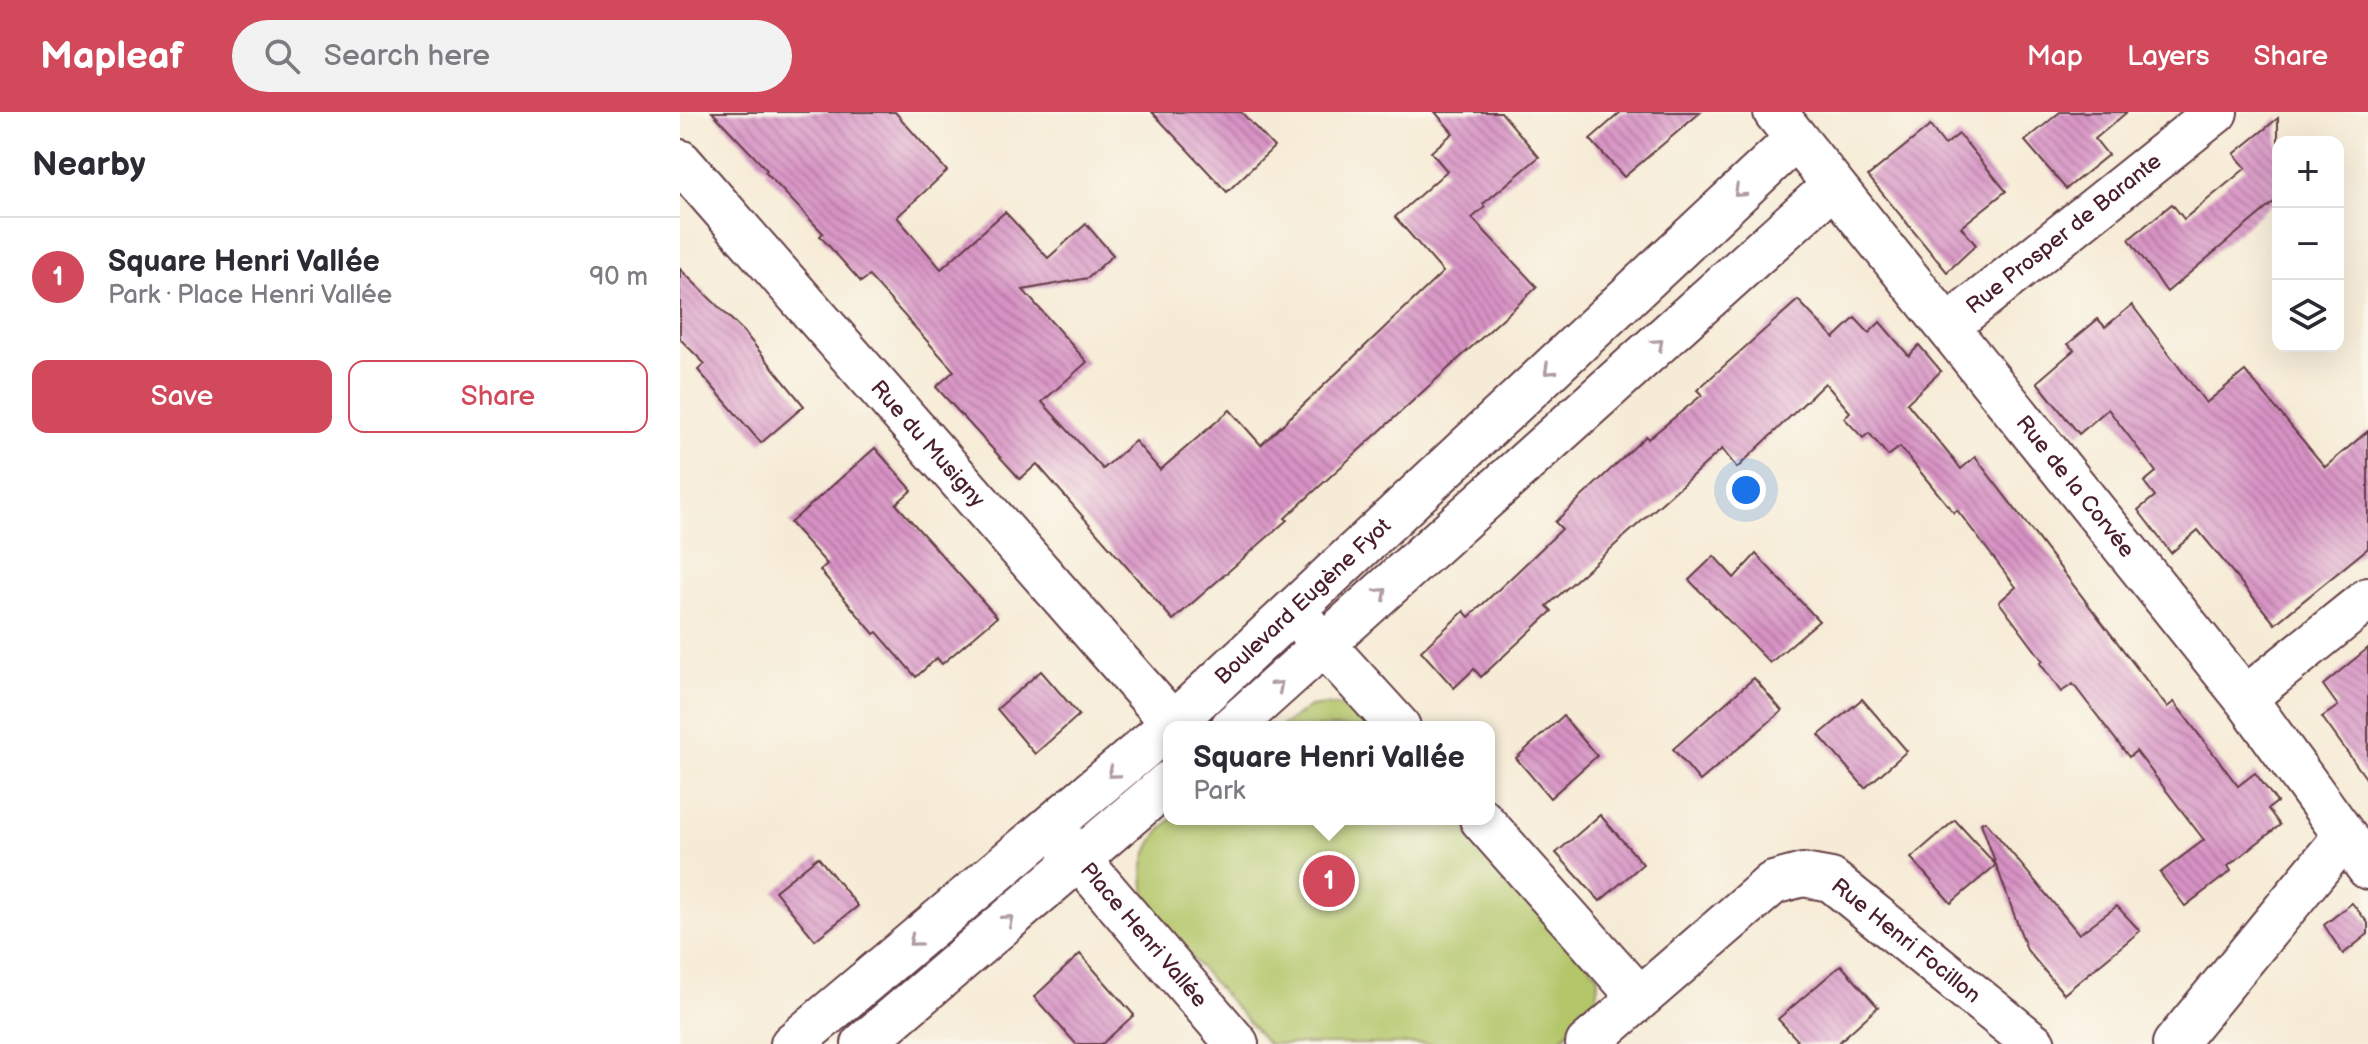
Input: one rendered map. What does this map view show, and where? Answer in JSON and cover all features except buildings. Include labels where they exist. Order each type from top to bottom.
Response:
[{"type":"street","name":"Rue Prosper de Barante","points":[[1948,326],[2216,112]]},
{"type":"street","name":"Rue de la Corvée","points":[[1785,125],[2245,698],[2356,852]]},
{"type":"street","name":"Boulevard Eugène Fyot","points":[[1178,721],[1785,125]]},
{"type":"street","name":"Rue du Musigny","points":[[680,161],[1170,721]]},
{"type":"street","name":"Boulevard Eugène Fyot","points":[[1239,721],[1833,186]]},
{"type":"street","points":[[2245,698],[2368,599]]},
{"type":"street","points":[[1292,611],[1394,721]]},
{"type":"street","name":"Boulevard Eugène Fyot","points":[[792,1044],[1163,734]]},
{"type":"street","points":[[863,1044],[1163,787]]},
{"type":"street","points":[[1486,825],[1639,997]]},
{"type":"street","name":"Place Henri Vallée","points":[[1050,826],[1237,1044]]},
{"type":"street","points":[[2174,1044],[2356,852]]},
{"type":"street","name":"Rue Henri Focillon","points":[[1587,1044],[1773,883],[1803,875],[1831,880],[2034,1044]]},
{"type":"green space","points":[[1340,706],[1354,710],[1370,721],[1289,721],[1310,707]]},
{"type":"green space","points":[[1165,825],[1464,825],[1598,975],[1597,1004],[1556,1044],[1268,1044],[1155,917],[1143,877],[1147,852]]},
{"type":"place","name":"Square Henri Vallée","points":[[1329,881]]}]
